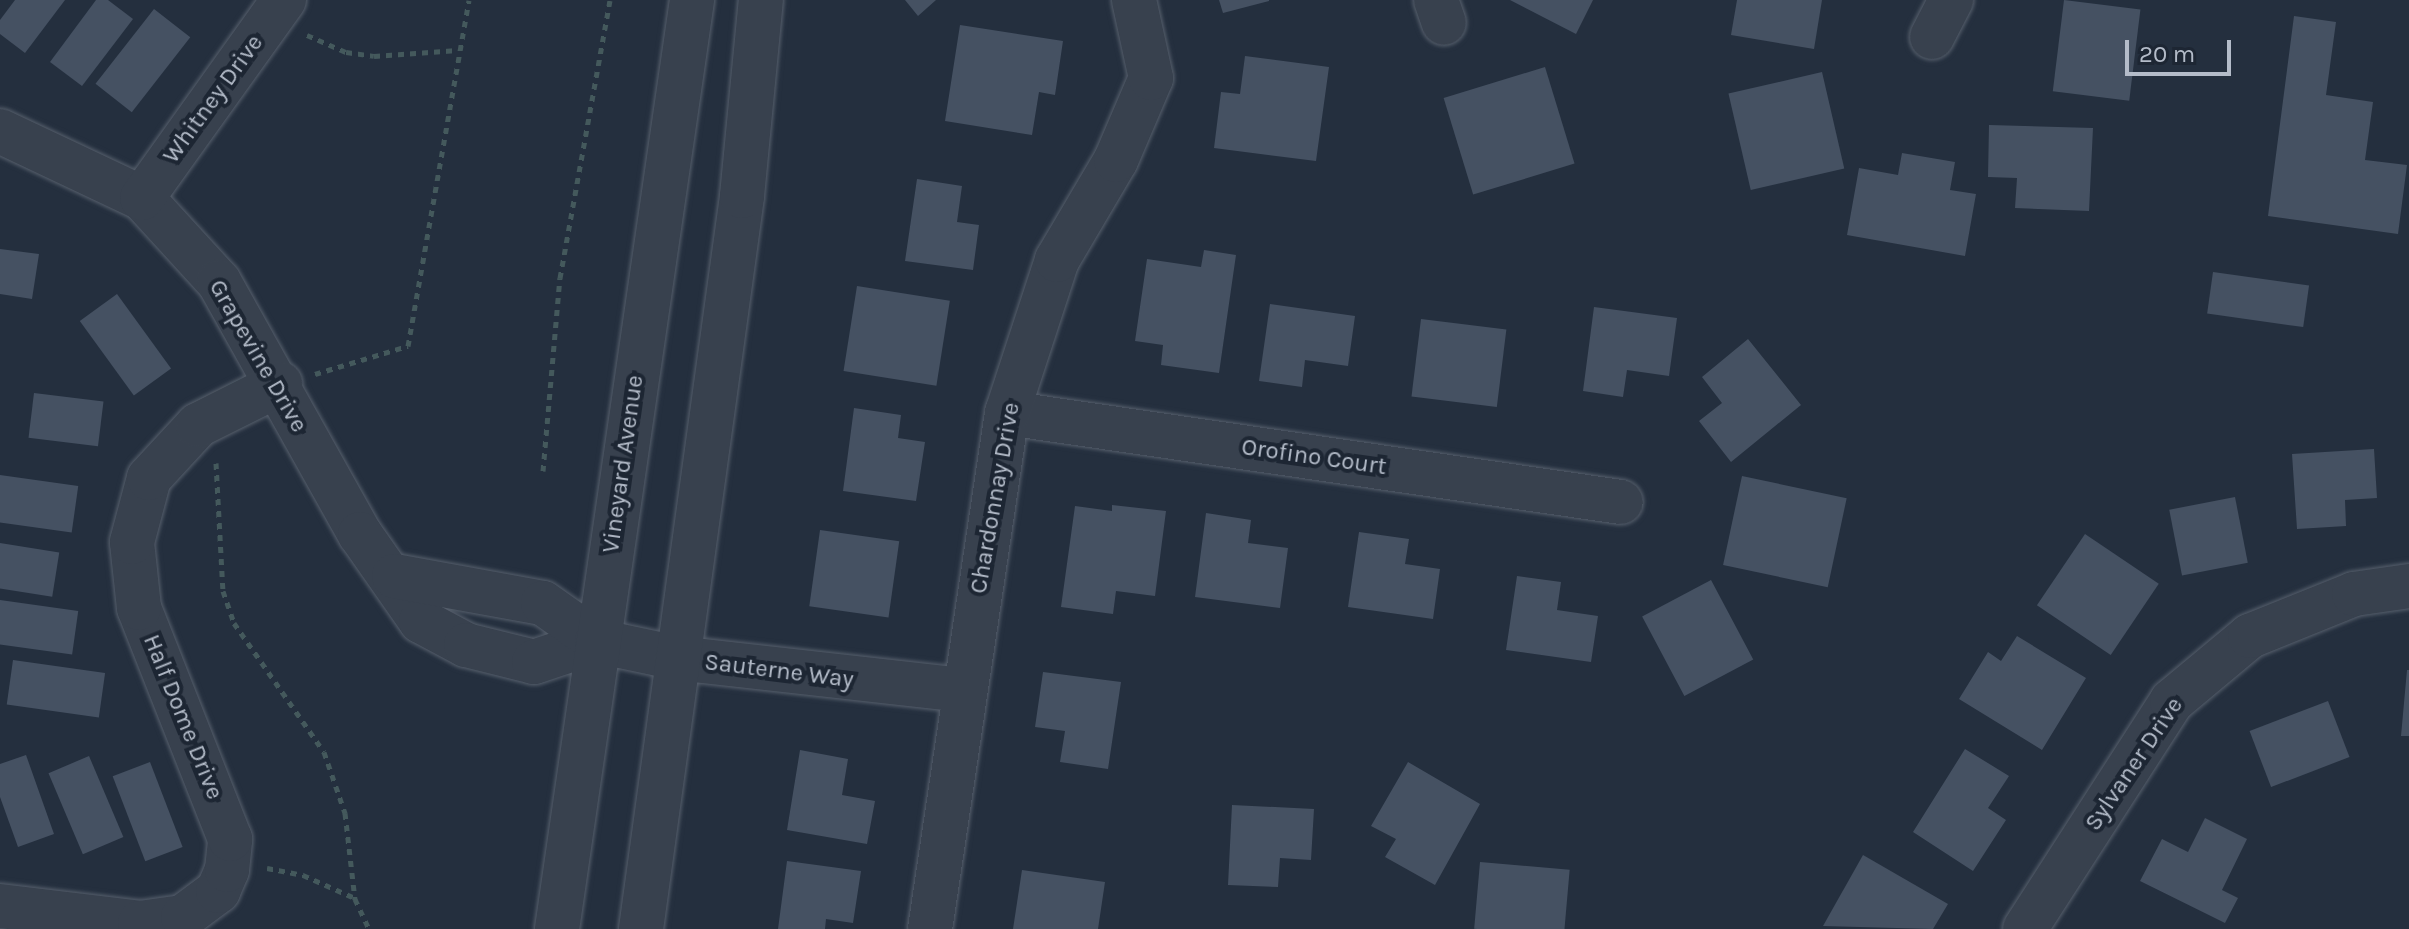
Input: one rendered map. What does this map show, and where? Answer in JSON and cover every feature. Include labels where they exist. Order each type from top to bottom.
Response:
[{"type":"street","name":"Vineyard Avenue","points":[[557,929],[692,0]]},
{"type":"street","points":[[641,929],[742,196],[761,0]]},
{"type":"street","name":"Chardonnay Drive","points":[[930,929],[1007,413],[1057,260],[1116,160],[1151,78],[1134,0]]},
{"type":"street","name":"Whitney Drive","points":[[142,198],[278,9]]},
{"type":"street","name":"Grapevine Drive","points":[[0,131],[142,198],[219,282],[280,384],[325,474],[360,534],[394,576],[421,621],[466,645],[534,662],[597,641]]},
{"type":"street","name":"Half Dome Drive","points":[[227,870],[230,839],[139,608],[132,542],[149,478],[198,425],[280,384]]},
{"type":"street","name":"Orofino Court","points":[[1007,413],[1621,502]]},
{"type":"street","points":[[394,576],[543,603],[597,641]]},
{"type":"street","name":"Sylvaner Drive","points":[[2025,929],[2172,701],[2250,636],[2354,594],[2409,586]]},
{"type":"street","name":"Sauterne Way","points":[[597,641],[677,658],[964,690]]},
{"type":"street","points":[[0,906],[140,923],[183,917],[218,891],[227,870]]},
{"type":"path","points":[[280,384],[408,346],[469,0]]},
{"type":"path","points":[[543,471],[560,278],[610,0]]},
{"type":"path","points":[[278,9],[346,52],[374,56],[458,50]]},
{"type":"path","points":[[198,425],[215,458],[223,591],[234,623],[324,752],[345,813],[355,899],[369,929]]},
{"type":"path","points":[[227,870],[280,868],[355,899]]},
{"type":"building","points":[[15,0],[65,0],[25,53],[0,34],[0,20]]},
{"type":"building","points":[[96,0],[108,0],[133,19],[82,86],[50,62]]},
{"type":"building","points":[[905,0],[936,0],[918,16]]},
{"type":"building","points":[[1219,0],[1269,0],[1269,1],[1223,13]]},
{"type":"building","points":[[1510,0],[1593,0],[1576,34]]},
{"type":"building","points":[[1737,0],[1822,0],[1814,49],[1731,35]]},
{"type":"building","points":[[2064,0],[2140,9],[2129,101],[2053,91]]},
{"type":"building","points":[[154,9],[190,37],[132,112],[96,84]]},
{"type":"building","points":[[2294,16],[2336,22],[2326,95],[2373,102],[2365,160],[2407,165],[2398,234],[2268,216]]},
{"type":"building","points":[[960,25],[1063,41],[1055,95],[1039,92],[1032,135],[945,121]]},
{"type":"building","points":[[1245,56],[1329,67],[1316,161],[1214,148],[1221,92],[1240,94]]},
{"type":"building","points":[[1545,67],[1575,164],[1473,195],[1444,98]]},
{"type":"building","points":[[1822,72],[1844,168],[1751,190],[1728,94]]},
{"type":"building","points":[[1989,125],[2093,128],[2089,211],[2015,208],[2017,178],[1988,177]]},
{"type":"building","points":[[1902,153],[1955,162],[1950,190],[1976,194],[1965,256],[1847,235],[1859,168],[1898,175]]},
{"type":"building","points":[[917,179],[962,186],[957,222],[979,225],[973,270],[905,261]]},
{"type":"building","points":[[0,249],[39,254],[32,299],[0,294]]},
{"type":"building","points":[[1204,250],[1236,255],[1219,373],[1161,365],[1163,345],[1135,341],[1147,259],[1201,267]]},
{"type":"building","points":[[2213,272],[2309,285],[2303,327],[2207,314]]},
{"type":"building","points":[[857,286],[950,301],[936,386],[844,371]]},
{"type":"building","points":[[117,294],[171,368],[134,395],[80,321]]},
{"type":"building","points":[[1270,304],[1355,316],[1348,366],[1305,360],[1302,387],[1259,381]]},
{"type":"building","points":[[1594,307],[1677,318],[1669,376],[1627,370],[1623,397],[1583,391]]},
{"type":"building","points":[[1421,319],[1506,329],[1497,407],[1411,396]]},
{"type":"building","points":[[1748,339],[1801,405],[1731,462],[1699,421],[1722,403],[1702,377]]},
{"type":"building","points":[[34,393],[103,402],[98,446],[29,438]]},
{"type":"building","points":[[854,408],[901,415],[898,438],[925,442],[916,501],[843,491]]},
{"type":"building","points":[[2374,449],[2377,498],[2345,500],[2346,526],[2297,529],[2292,454]]},
{"type":"building","points":[[0,475],[78,486],[72,533],[0,522]]},
{"type":"building","points":[[1742,476],[1847,498],[1828,587],[1723,565]]},
{"type":"building","points":[[2235,497],[2248,563],[2182,576],[2169,510]]},
{"type":"building","points":[[1112,505],[1166,511],[1155,596],[1116,591],[1113,614],[1061,607],[1075,506],[1112,511]]},
{"type":"building","points":[[1206,513],[1251,520],[1248,543],[1288,548],[1280,608],[1195,597]]},
{"type":"building","points":[[820,530],[899,541],[889,617],[809,606]]},
{"type":"building","points":[[1359,532],[1409,539],[1405,564],[1440,569],[1433,619],[1348,607]]},
{"type":"building","points":[[2085,534],[2159,584],[2111,655],[2037,605]]},
{"type":"building","points":[[0,543],[59,552],[52,597],[0,589]]},
{"type":"building","points":[[1517,576],[1561,582],[1557,610],[1598,616],[1591,662],[1506,650]]},
{"type":"building","points":[[1711,580],[1753,659],[1684,696],[1642,617]]},
{"type":"building","points":[[0,600],[78,611],[72,655],[0,644]]},
{"type":"building","points":[[2017,636],[2086,678],[2042,750],[1959,699],[1988,652],[2001,661]]},
{"type":"building","points":[[13,660],[105,673],[99,718],[7,705]]},
{"type":"building","points":[[2407,670],[2409,736],[2401,736]]},
{"type":"building","points":[[1043,672],[1121,682],[1108,769],[1060,762],[1065,731],[1035,727]]},
{"type":"building","points":[[2328,701],[2350,757],[2271,787],[2250,731]]},
{"type":"building","points":[[1965,749],[2009,776],[1988,808],[2006,820],[1973,871],[1913,832]]},
{"type":"building","points":[[800,750],[848,759],[842,795],[875,801],[867,844],[787,830]]},
{"type":"building","points":[[26,755],[54,834],[18,847],[0,797],[0,764]]},
{"type":"building","points":[[89,756],[123,837],[83,854],[48,773]]},
{"type":"building","points":[[150,762],[183,847],[145,861],[113,776]]},
{"type":"building","points":[[1408,762],[1480,804],[1435,885],[1385,857],[1396,839],[1371,826]]},
{"type":"building","points":[[1232,805],[1314,809],[1311,860],[1280,858],[1278,887],[1228,885]]},
{"type":"building","points":[[2205,818],[2247,839],[2222,890],[2238,898],[2225,923],[2140,881],[2162,839],[2188,852]]},
{"type":"building","points":[[1863,855],[1948,904],[1933,929],[1823,926]]},
{"type":"building","points":[[787,861],[861,871],[853,923],[826,919],[825,929],[778,929]]},
{"type":"building","points":[[1480,862],[1570,870],[1564,929],[1474,929]]},
{"type":"building","points":[[1022,870],[1105,882],[1098,929],[1013,929]]}]
